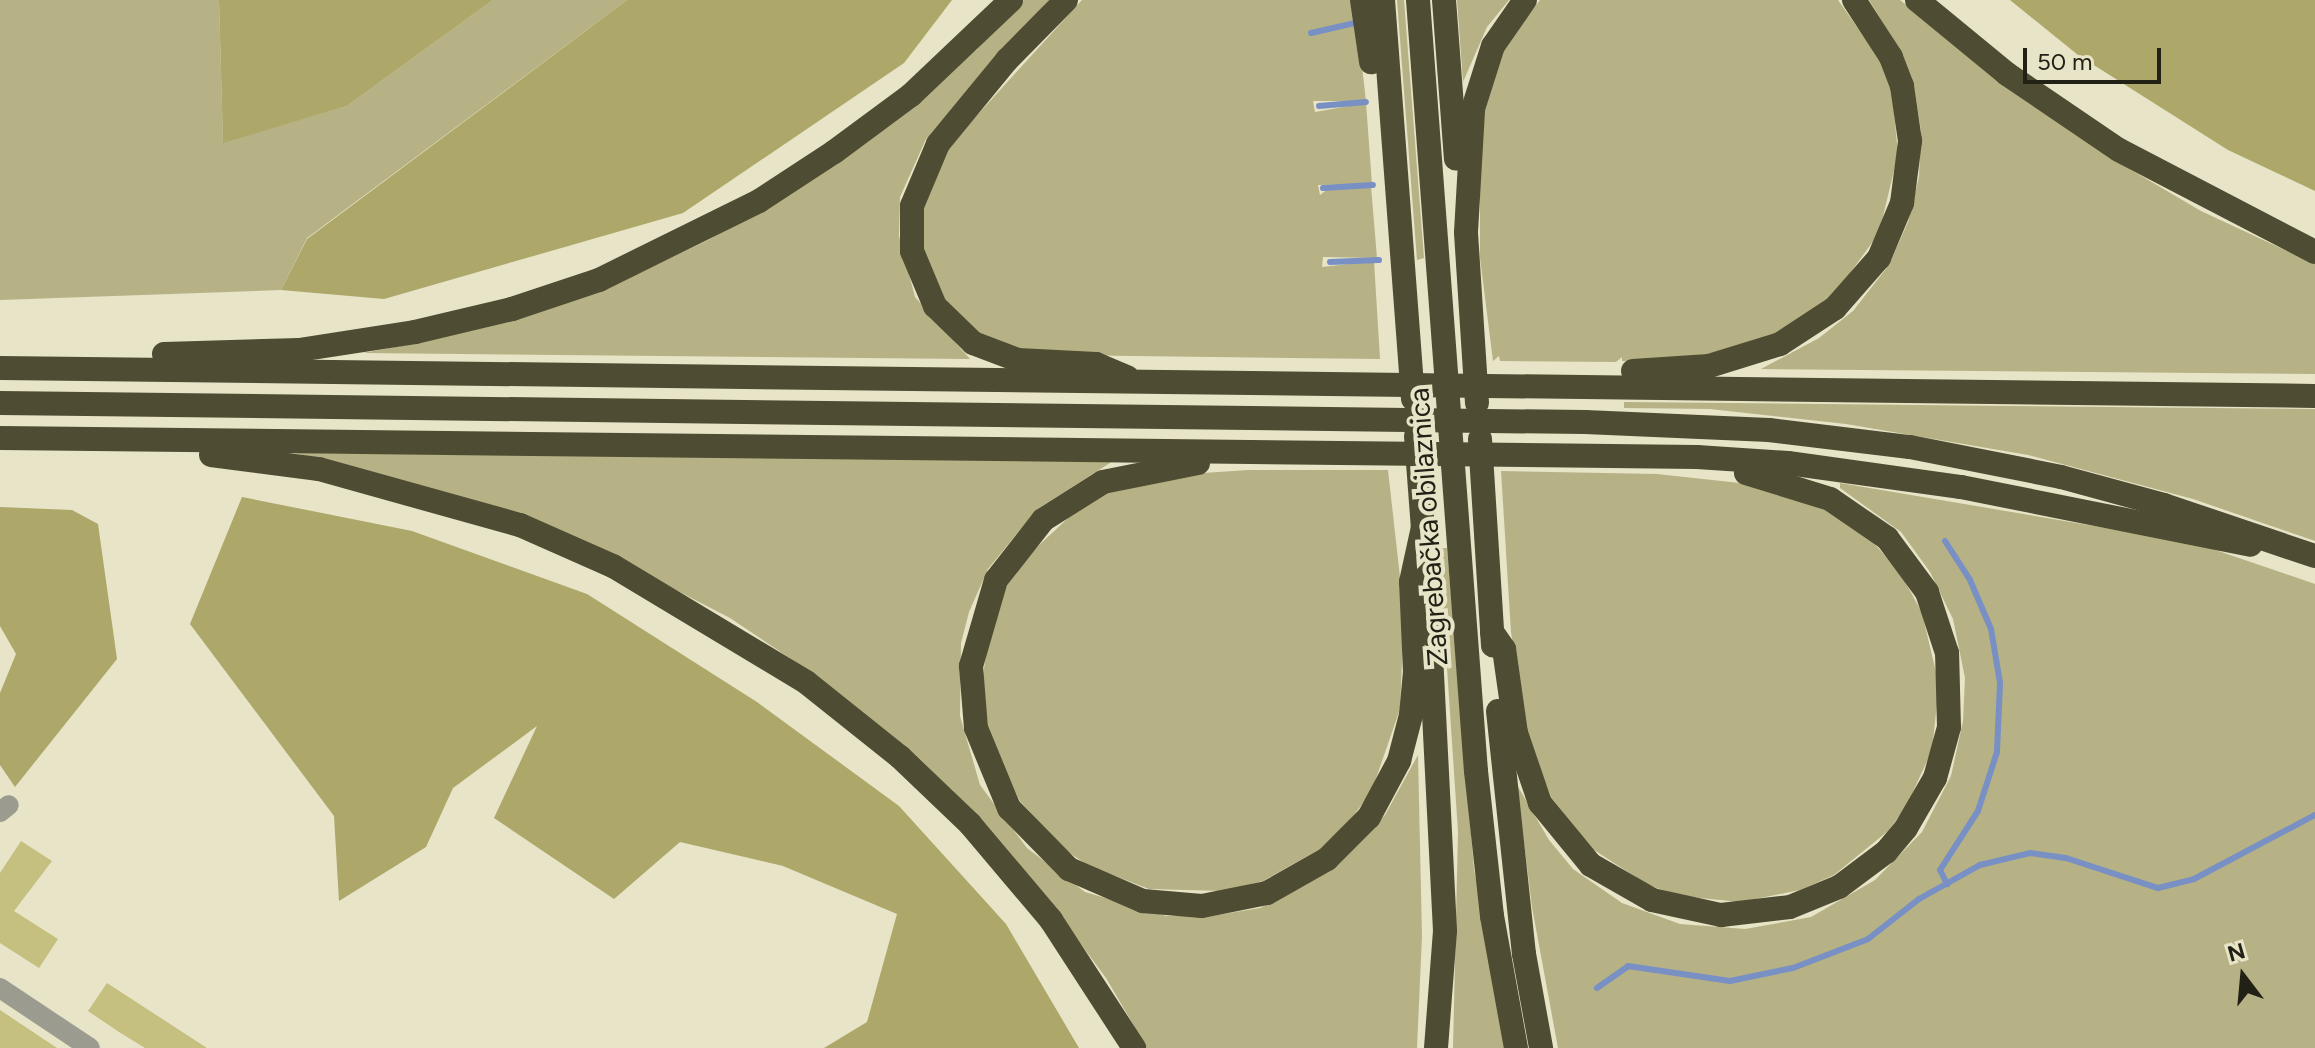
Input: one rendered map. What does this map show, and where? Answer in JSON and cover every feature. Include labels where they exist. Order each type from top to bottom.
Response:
[{"type":"highway","points":[[73,368],[102,354],[299,350],[415,332],[512,309],[599,280],[759,201],[834,152],[911,95],[1011,0]]},
{"type":"highway","points":[[1066,0],[989,80],[938,144],[912,206],[912,251],[935,306],[973,343],[1018,360],[1096,364],[1141,382]]},
{"type":"highway","points":[[1362,0],[1373,77],[1391,111]]},
{"type":"highway","name":"Zagrebačka obilaznica","points":[[1383,0],[1439,737],[1445,931],[1436,1048]]},
{"type":"highway","name":"Zagrebačka obilaznica","points":[[1418,0],[1458,528],[1492,916],[1516,1048]]},
{"type":"highway","points":[[1444,0],[1460,217],[1466,232]]},
{"type":"highway","points":[[1525,0],[1493,46],[1477,90],[1466,232],[1488,528],[1492,632],[1524,954],[1541,1048]]},
{"type":"highway","points":[[1493,386],[1537,371],[1683,370],[1736,360],[1801,333],[1845,300],[1891,234],[1902,203],[1910,141],[1902,86],[1891,57],[1854,0]]},
{"type":"highway","points":[[1917,0],[2007,74],[2119,150],[2315,252]]},
{"type":"highway","points":[[0,368],[2315,396]]},
{"type":"highway","points":[[0,403],[1585,422],[1754,429],[1910,447],[2061,477],[2177,509],[2315,556]]},
{"type":"highway","points":[[0,438],[1654,455],[1788,463],[1899,477],[2315,556]]},
{"type":"highway","points":[[135,439],[187,454],[319,469],[520,525],[613,566],[713,622],[806,682],[900,757],[970,824],[1051,920],[1134,1048]]},
{"type":"highway","points":[[1315,450],[1279,460],[1157,468],[1103,482],[1043,520],[996,580],[971,666],[976,728],[984,760],[1009,808],[1069,869],[1143,901],[1202,906],[1277,889],[1343,846],[1380,800],[1405,740],[1415,672],[1411,582],[1423,527]]},
{"type":"highway","points":[[1492,632],[1504,649],[1516,733],[1540,803],[1576,851],[1626,889],[1696,912],[1766,912],[1839,887],[1886,852],[1920,808],[1935,778],[1949,727],[1947,653],[1922,584],[1887,538],[1830,499],[1758,474],[1688,467],[1654,455]]},
{"type":"street","points":[[0,988],[90,1048]]},
{"type":"shaded area","points":[[0,0],[219,0],[223,142],[347,106],[493,0],[627,0],[307,238],[281,290],[0,300]]},
{"type":"shaded area","points":[[219,0],[493,0],[347,106],[223,143]]},
{"type":"shaded area","points":[[627,0],[952,0],[904,63],[683,213],[384,299],[281,290],[307,239]]},
{"type":"shaded area","points":[[1024,0],[1049,0],[926,139],[900,197],[899,236],[915,297],[970,359],[363,353],[423,342],[639,273],[706,241],[769,207],[976,50]]},
{"type":"shaded area","points":[[1082,0],[1351,0],[1357,22],[1336,26],[1357,23],[1366,101],[1313,101],[1315,112],[1366,103],[1372,184],[1318,185],[1320,195],[1329,188],[1371,186],[1377,258],[1323,257],[1322,267],[1374,261],[1380,359],[1057,355],[994,343],[960,319],[938,290],[924,255],[923,203],[950,145]]},
{"type":"shaded area","points":[[1397,0],[1404,0],[1424,258],[1417,260]]},
{"type":"shaded area","points":[[1457,0],[1509,0],[1487,27],[1463,82]]},
{"type":"shaded area","points":[[1540,0],[1838,0],[1881,61],[1892,92],[1898,154],[1879,233],[1832,298],[1787,329],[1727,351],[1662,361],[1622,361],[1622,357],[1616,362],[1500,361],[1499,356],[1493,361],[1480,258],[1480,127],[1505,47]]},
{"type":"shaded area","points":[[1869,0],[1900,0],[2028,102],[2116,161],[2201,211],[2315,264],[2315,374],[1761,369],[1819,338],[1853,311],[1889,265],[1908,222],[1919,177],[1921,130],[1914,88],[1900,50]]},
{"type":"shaded area","points":[[2010,0],[2315,0],[2315,191],[2228,150],[2078,55]]},
{"type":"shaded area","points":[[1624,402],[2315,409],[2315,541],[2193,499],[2028,455],[1846,424],[1710,409],[1624,408]]},
{"type":"shaded area","points":[[295,453],[1113,461],[1036,510],[988,569],[969,612],[961,643],[960,716],[980,785],[1027,848],[1085,892],[1166,916],[1211,916],[1260,908],[1332,870],[1385,815],[1418,755],[1422,936],[1417,1048],[1147,1048],[1106,978],[1057,912],[803,667],[730,618],[573,537],[494,506]]},
{"type":"shaded area","points":[[1248,470],[1388,470],[1404,613],[1400,709],[1372,790],[1350,821],[1320,849],[1263,881],[1223,891],[1149,889],[1087,865],[1060,846],[1020,801],[1001,768],[988,726],[982,684],[988,639],[1002,594],[1024,559],[1079,508],[1110,492],[1174,475]]},
{"type":"shaded area","points":[[1501,471],[1657,474],[1758,485],[1840,516],[1873,542],[1901,574],[1922,613],[1939,685],[1932,750],[1906,807],[1888,831],[1834,875],[1800,890],[1740,902],[1680,896],[1648,885],[1591,848],[1551,797],[1527,736],[1511,632]]},
{"type":"shaded area","points":[[1840,483],[2195,543],[2315,584],[2315,1048],[1558,1048],[1532,907],[1517,785],[1549,840],[1573,869],[1622,903],[1680,924],[1745,929],[1811,917],[1875,880],[1922,832],[1951,776],[1963,721],[1965,678],[1953,619],[1930,572],[1901,532],[1840,488]]},
{"type":"shaded area","points":[[242,497],[412,531],[587,594],[757,702],[899,806],[1006,924],[1079,1048],[824,1048],[867,1022],[897,914],[783,866],[680,842],[614,899],[494,818],[537,726],[453,788],[426,847],[339,901],[334,816],[190,624]]},
{"type":"shaded area","points":[[0,507],[72,510],[98,524],[117,659],[15,787],[0,765],[0,693],[16,654],[0,626]]},
{"type":"shaded area","points":[[1439,548],[1447,548],[1474,869],[1505,1048],[1453,1048],[1458,832]]},
{"type":"building","points":[[21,841],[52,861],[14,911],[58,939],[39,968],[0,943],[0,873]]},
{"type":"building","points":[[107,983],[207,1048],[145,1048],[119,1032],[88,1011]]},
{"type":"building","points":[[0,1010],[57,1048],[0,1048]]},
{"type":"waterway","points":[[1311,33],[1359,22]]},
{"type":"waterway","points":[[1319,106],[1366,102]]},
{"type":"waterway","points":[[1323,188],[1373,185]]},
{"type":"waterway","points":[[1330,262],[1379,260]]},
{"type":"waterway","points":[[1945,541],[1970,580],[1991,629],[2000,683],[1997,752],[1978,811],[1940,870],[1947,884]]},
{"type":"waterway","points":[[1597,988],[1628,966],[1730,981],[1793,968],[1868,939],[1919,899],[1980,865],[2030,853],[2066,858],[2158,888],[2194,879],[2315,815]]}]
